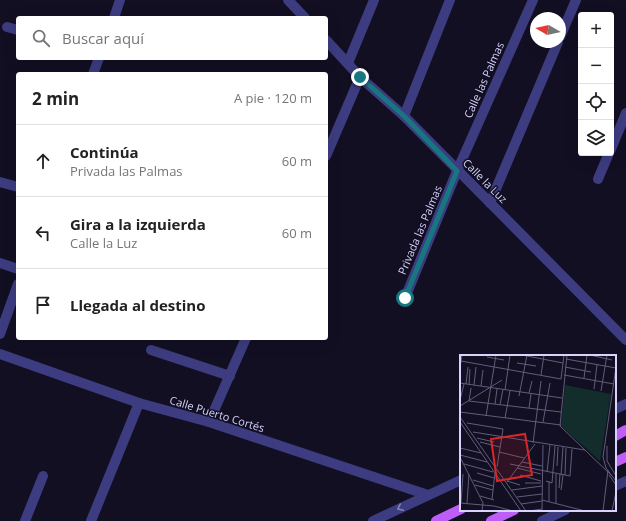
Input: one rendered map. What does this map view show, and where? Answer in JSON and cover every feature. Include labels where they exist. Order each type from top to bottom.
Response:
[{"type":"main road","points":[[616,435],[626,430]]},
{"type":"main road","points":[[616,462],[626,457]]},
{"type":"main road","points":[[436,521],[460,509]]},
{"type":"main road","points":[[491,521],[512,511]]},
{"type":"street","points":[[115,16],[120,0]]},
{"type":"street","points":[[288,0],[303,16]]},
{"type":"street","points":[[348,63],[374,0]]},
{"type":"street","points":[[404,116],[450,0]]},
{"type":"street","name":"Calle las Palmas","points":[[457,171],[533,0]]},
{"type":"street","points":[[566,23],[576,0]]},
{"type":"street","points":[[7,27],[16,29]]},
{"type":"street","name":"Calle la Luz","points":[[328,42],[360,77],[404,116],[626,340]]},
{"type":"street","points":[[490,203],[555,48]]},
{"type":"street","points":[[94,72],[97,60]]},
{"type":"street","points":[[328,151],[360,77]]},
{"type":"street","points":[[614,142],[626,113]]},
{"type":"street","points":[[598,179],[608,156]]},
{"type":"street","name":"Privada las Palmas","points":[[405,298],[457,171]]},
{"type":"street","points":[[0,182],[16,187]]},
{"type":"street","points":[[0,264],[16,268]]},
{"type":"street","points":[[0,334],[16,290]]},
{"type":"street","points":[[209,422],[245,340]]},
{"type":"street","points":[[151,350],[230,376]]},
{"type":"street","name":"Calle Puerto Cortés","points":[[0,354],[139,403],[209,422],[428,495]]},
{"type":"street","points":[[91,521],[139,403]]},
{"type":"street","points":[[616,409],[626,404]]},
{"type":"street","points":[[25,521],[43,476]]},
{"type":"street","points":[[373,521],[460,480]]},
{"type":"street","points":[[616,486],[626,481]]},
{"type":"street","points":[[542,521],[563,511]]},
{"type":"route","points":[[360,77],[404,116],[457,171],[405,298]]}]
